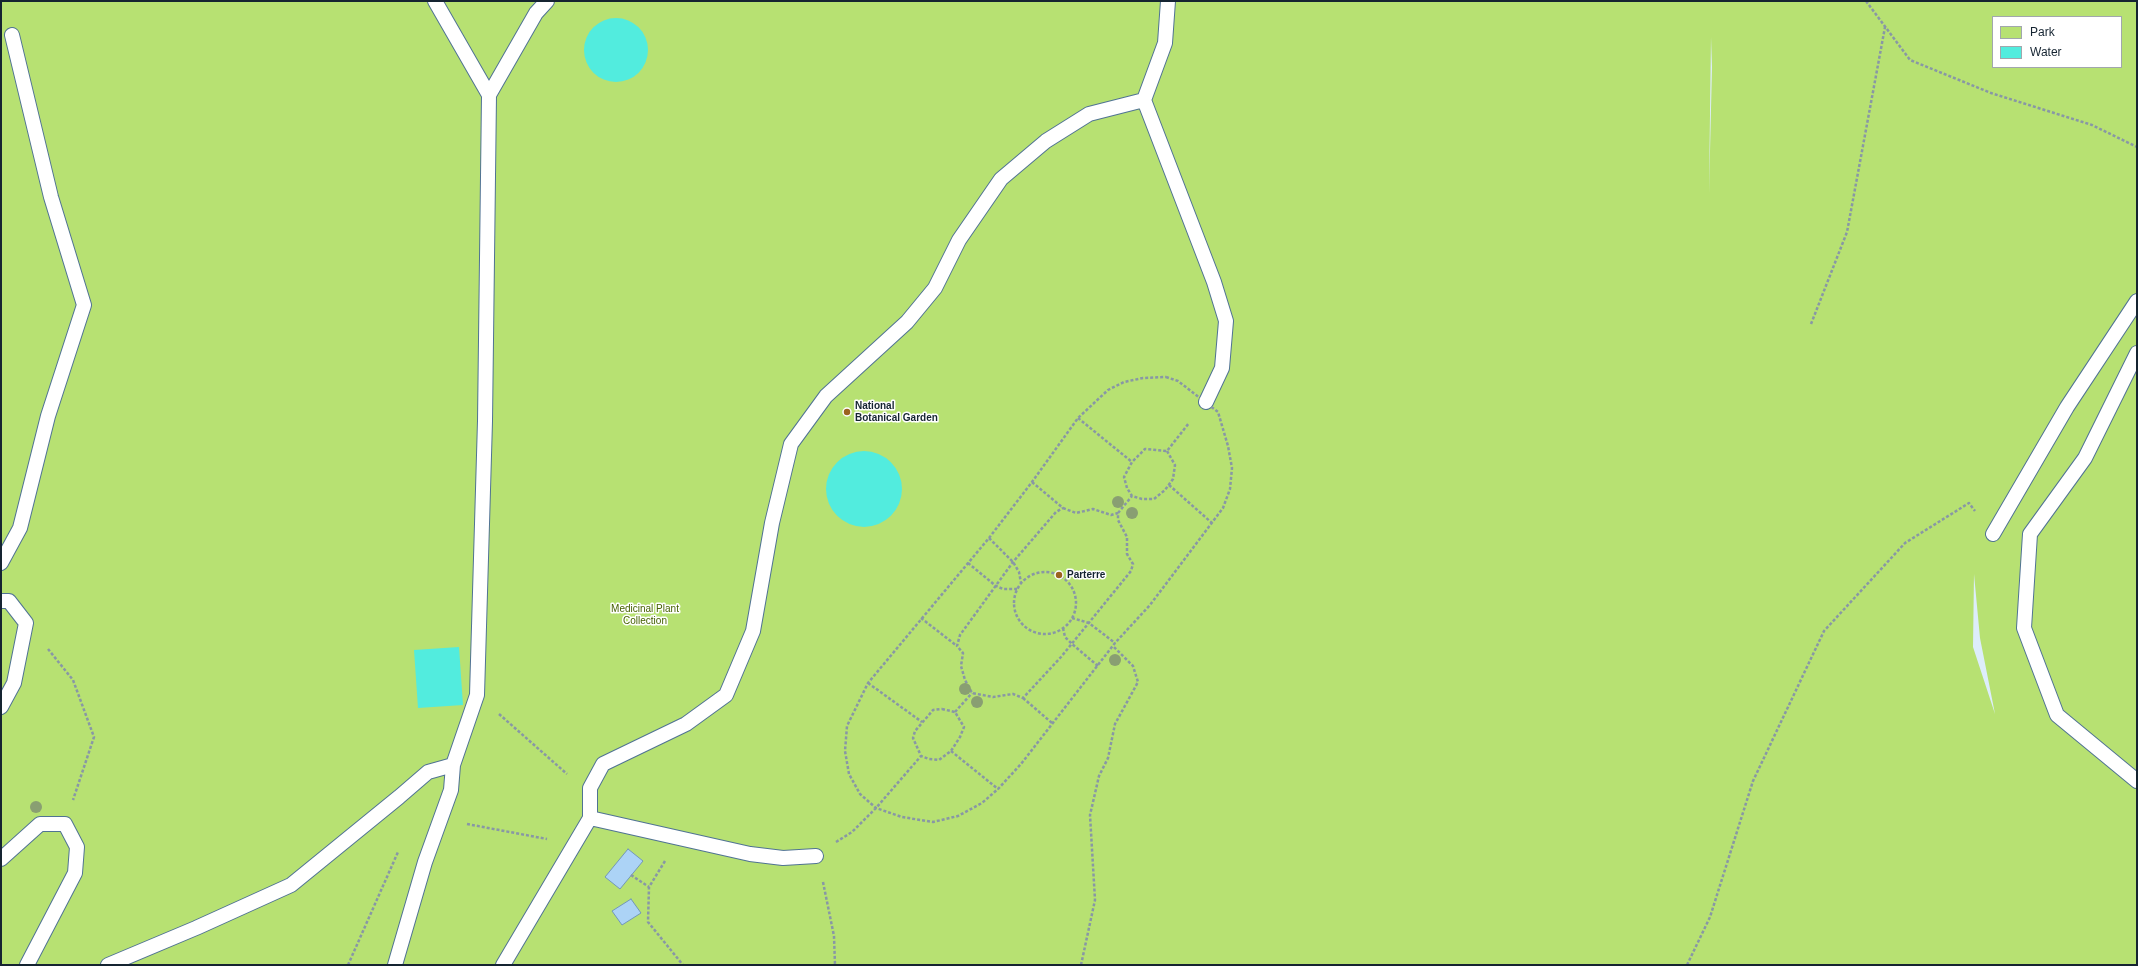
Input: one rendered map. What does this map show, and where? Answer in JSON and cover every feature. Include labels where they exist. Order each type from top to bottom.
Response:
[{"type":"lane","points":[[435,1],[488,95]]},
{"type":"lane","points":[[395,965],[424,862],[451,790],[453,764],[477,695],[485,421],[488,95],[536,13],[547,1]]},
{"type":"lane","points":[[1168,1],[1165,43],[1144,100],[1214,282],[1226,322],[1222,368],[1204,405]]},
{"type":"lane","points":[[1,563],[20,528],[48,416],[84,305],[51,198],[12,35]]},
{"type":"lane","points":[[503,965],[590,818],[590,788],[603,764],[686,724],[726,695],[753,631],[772,523],[791,444],[826,396],[912,317],[935,288],[959,240],[1000,179],[1046,142],[1089,114],[1144,100]]},
{"type":"lane","points":[[1993,534],[2067,407],[2137,301]]},
{"type":"lane","points":[[2135,777],[2057,715],[2024,628],[2030,534],[2085,458],[2137,353]]},
{"type":"lane","points":[[1,601],[9,601],[26,623],[14,684],[1,706]]},
{"type":"lane","points":[[108,965],[196,928],[291,885],[399,798],[428,772],[453,764]]},
{"type":"lane","points":[[590,818],[750,854],[783,858],[816,856]]},
{"type":"lane","points":[[1,859],[40,824],[65,824],[77,847],[75,872],[27,965]]},
{"type":"path","points":[[1866,1],[1910,60],[1991,94],[2092,125],[2137,147]]},
{"type":"path","points":[[1811,324],[1847,232],[1885,27]]},
{"type":"path","points":[[1143,378],[1166,378],[1178,381],[1204,405],[1218,412],[1228,446],[1232,468],[1230,489],[1223,508],[1150,605],[1115,643],[1052,724],[998,789],[982,803],[958,816],[933,822],[902,817],[876,808],[860,794],[848,774],[845,751],[846,726],[868,683],[989,538],[1078,418],[1108,390],[1124,382],[1143,378]]},
{"type":"path","points":[[1078,418],[1132,462]]},
{"type":"path","points":[[1167,451],[1193,418]]},
{"type":"path","points":[[1145,449],[1167,451],[1175,465],[1173,479],[1169,485],[1154,499],[1142,500],[1132,496],[1127,488],[1124,477],[1132,462],[1145,449]]},
{"type":"path","points":[[1032,482],[1063,508],[1076,514],[1093,509],[1111,515],[1118,513],[1132,496]]},
{"type":"path","points":[[1169,485],[1212,523]]},
{"type":"path","points":[[1687,965],[1710,917],[1753,781],[1824,631],[1905,543],[1969,503],[1993,534]]},
{"type":"path","points":[[957,646],[960,634],[1013,562],[1056,512],[1063,508]]},
{"type":"path","points":[[1023,698],[1072,644],[1131,571],[1133,564],[1127,554],[1127,537],[1118,520],[1118,513]]},
{"type":"path","points":[[989,538],[1013,562],[1020,572],[1021,583]]},
{"type":"path","points":[[968,563],[996,586],[1002,589],[1017,589]]},
{"type":"path","points":[[1042,572],[1053,573],[1070,584],[1074,593],[1076,603],[1072,618],[1063,628],[1053,633],[1044,634],[1034,632],[1025,627],[1018,619],[1014,610],[1014,599],[1017,589],[1021,583],[1032,575],[1042,572]]},
{"type":"path","points":[[922,618],[957,646],[963,653],[961,666],[964,680],[972,693],[993,697],[1013,694],[1023,698],[1052,724]]},
{"type":"path","points":[[1072,618],[1089,623],[1115,643]]},
{"type":"path","points":[[1063,628],[1065,637],[1098,666]]},
{"type":"path","points":[[44,645],[73,680],[94,737],[65,824]]},
{"type":"path","points":[[1081,965],[1096,900],[1090,815],[1099,776],[1108,758],[1115,724],[1138,682],[1133,666],[1113,646]]},
{"type":"path","points":[[868,683],[922,722]]},
{"type":"path","points":[[955,712],[972,693]]},
{"type":"path","points":[[477,695],[562,770],[590,788]]},
{"type":"path","points":[[942,709],[955,712],[964,727],[952,751],[939,760],[920,756],[913,738],[915,731],[922,722],[933,710],[942,709]]},
{"type":"path","points":[[952,751],[998,789]]},
{"type":"path","points":[[835,965],[834,936],[816,856],[852,832],[876,808],[920,756]]},
{"type":"path","points":[[440,819],[575,844]]},
{"type":"path","points":[[679,839],[649,887],[648,922],[683,965]]},
{"type":"path","points":[[348,965],[400,848]]},
{"type":"path","points":[[631,875],[649,887]]},
{"type":"green space","name":"National Botanical Garden","points":[[1,1],[2137,1],[2137,965],[1,965]],"holes":[[[1711,37],[1712,67],[1709,193]],[[1974,574],[1980,638],[1995,714],[1973,647]]]},
{"type":"water","points":[[610,18],[622,18],[639,27],[646,38],[648,50],[646,62],[639,73],[622,82],[610,82],[598,77],[589,68],[584,56],[584,44],[589,32],[598,23]]},
{"type":"water","points":[[864,451],[879,454],[891,462],[899,474],[902,489],[899,504],[891,516],[879,524],[864,527],[849,524],[837,516],[829,504],[826,489],[829,474],[837,462],[849,454]]},
{"type":"water","points":[[459,647],[463,705],[418,708],[414,650]]},
{"type":"building","points":[[628,849],[643,861],[620,889],[605,877]]},
{"type":"building","points":[[631,899],[641,913],[622,925],[612,911]]},
{"type":"place","name":"National Botanical Garden","points":[[847,412]]},
{"type":"place","name":"Parterre","points":[[1059,575]]},
{"type":"park label","name":"Medicinal Plant Collection","points":[[645,614]]}]
